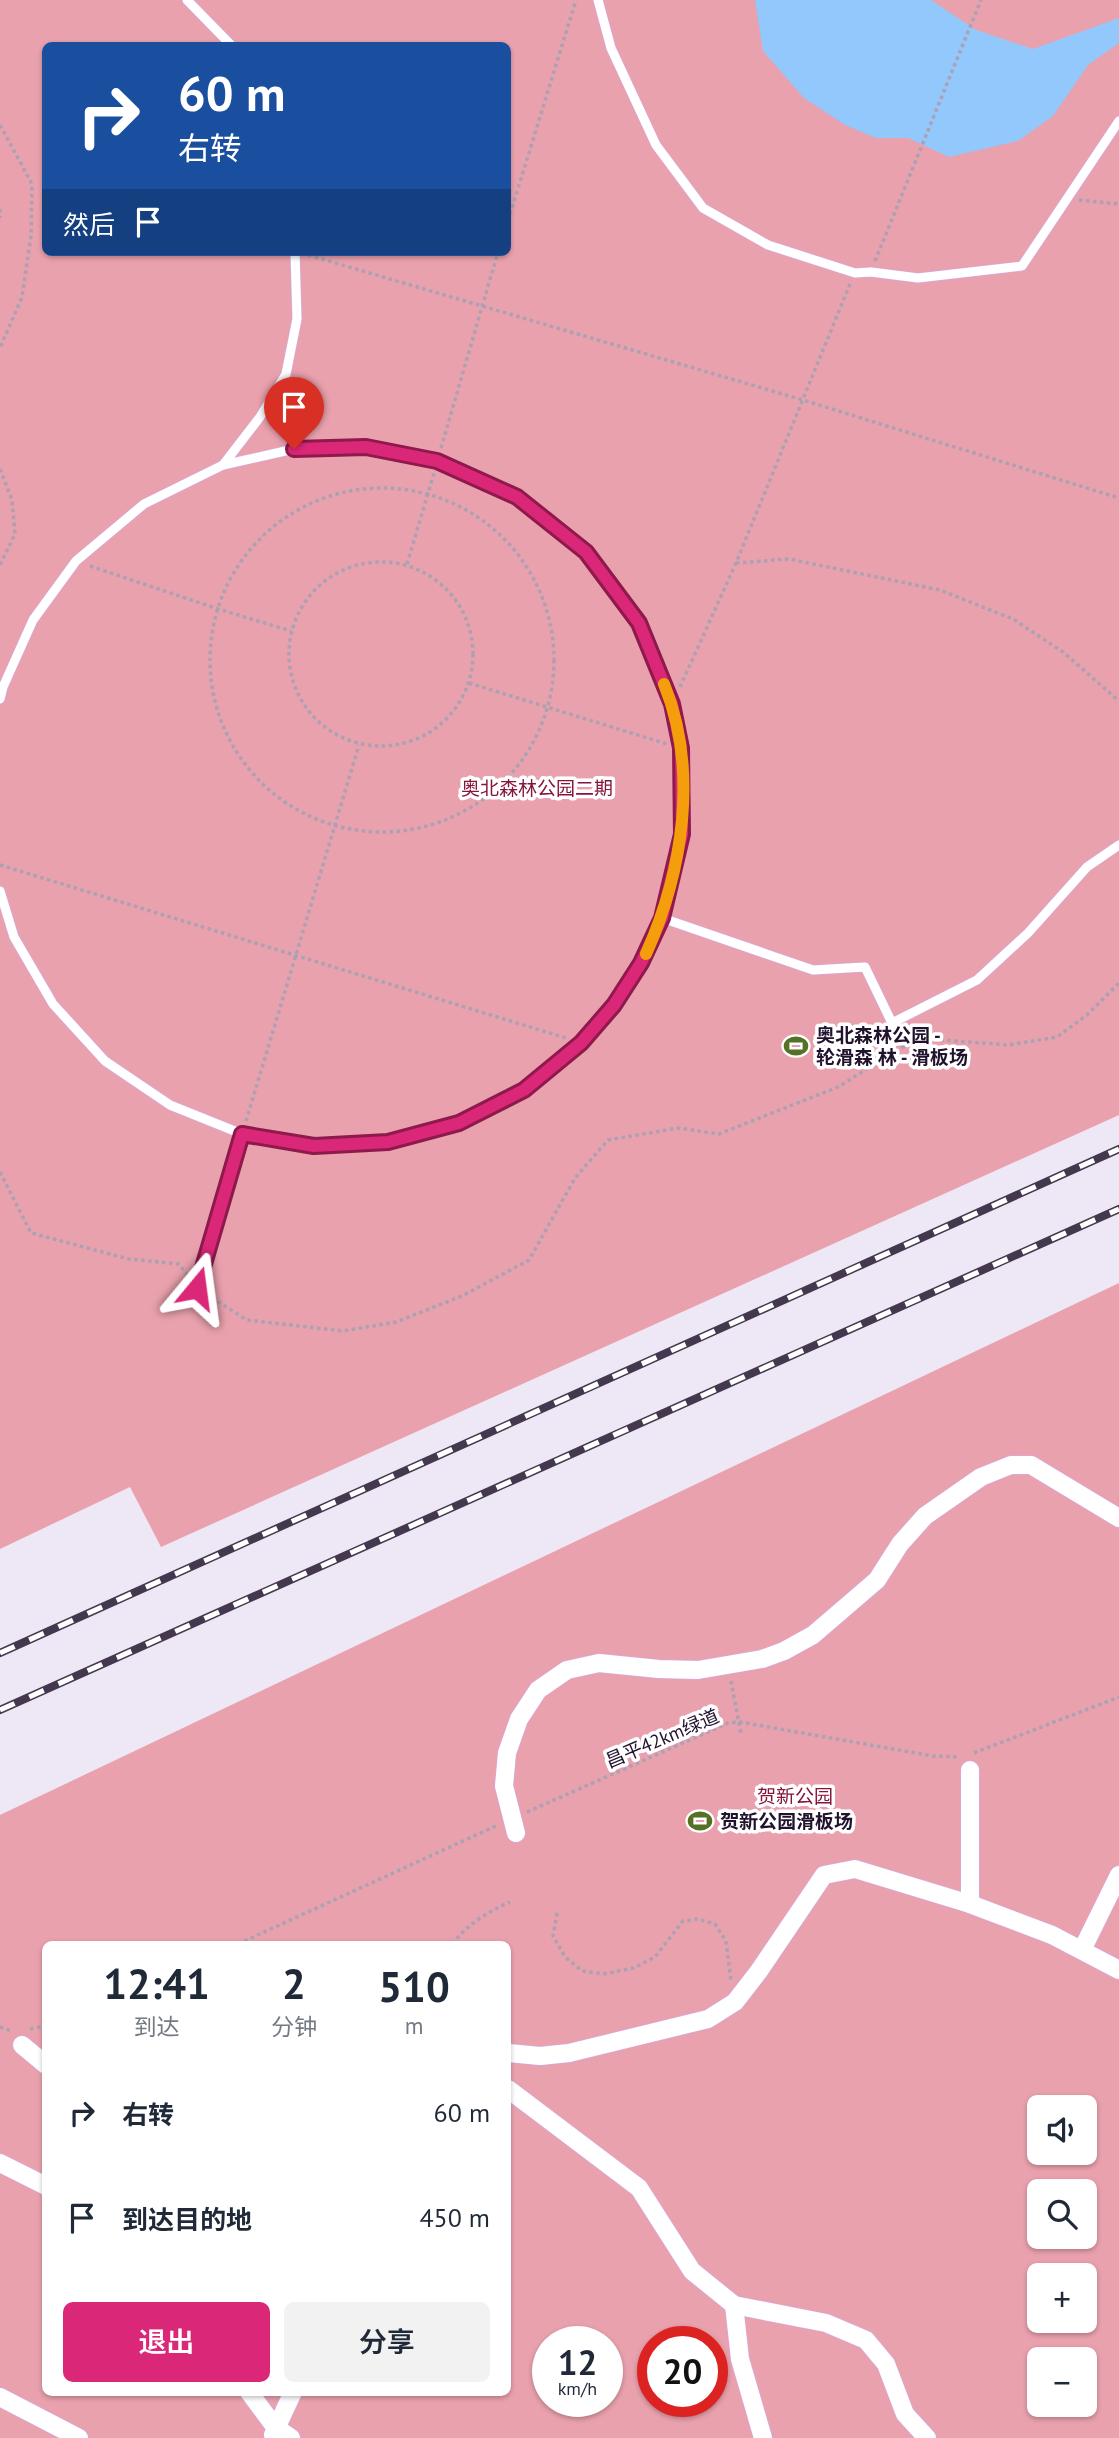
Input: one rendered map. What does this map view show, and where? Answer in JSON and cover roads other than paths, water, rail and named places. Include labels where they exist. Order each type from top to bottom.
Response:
[{"type":"street","points":[[513,1826],[504,1786],[507,1753],[519,1719],[538,1690],[567,1670],[599,1663],[698,1670],[762,1659],[784,1651],[813,1634],[877,1580],[900,1544],[925,1516],[981,1477],[1011,1465],[1031,1465],[1119,1518]]},
{"type":"street","points":[[970,1770],[970,1904]]},
{"type":"street","points":[[511,2053],[540,2056],[569,2053],[708,2019],[735,2002],[824,1875],[855,1869],[970,1904],[1052,1935],[1119,1970]]},
{"type":"street","points":[[1082,1950],[1119,1875]]},
{"type":"street","points":[[22,2045],[42,2062]]},
{"type":"street","points":[[511,2091],[639,2188],[691,2272],[734,2305],[826,2323],[866,2340],[886,2364],[905,2414],[928,2438]]},
{"type":"street","points":[[4,2170],[42,2184]]},
{"type":"street","points":[[734,2305],[740,2359],[763,2438]]},
{"type":"street","points":[[251,2396],[274,2432],[291,2438]]},
{"type":"street","points":[[274,2432],[291,2396]]},
{"type":"street","points":[[0,2397],[79,2438]]},
{"type":"lane","points":[[187,0],[230,42]]},
{"type":"lane","points":[[598,0],[611,47],[656,145],[703,208],[768,245],[855,273],[871,272],[918,278],[1021,266],[1119,121]]},
{"type":"lane","points":[[223,465],[260,417],[286,374],[297,319],[297,256]]},
{"type":"lane","points":[[0,699],[33,620],[76,561],[144,504],[223,465],[294,449],[366,447],[437,461],[517,497],[586,552],[639,623],[672,704],[681,748],[682,834],[662,918],[641,963],[614,1005],[581,1043],[524,1090],[459,1123],[388,1142],[314,1146],[242,1134],[170,1105],[106,1061],[53,1004],[14,937],[0,891]]},
{"type":"lane","points":[[662,918],[813,970],[865,967],[892,1023],[977,980],[1028,933],[1087,867],[1119,845]]},
{"type":"lane","points":[[197,1288],[242,1134]]},
{"type":"water","points":[[755,0],[931,0],[976,30],[1033,49],[1119,18],[1119,43],[1088,65],[1053,116],[1018,141],[949,157],[908,138],[876,138],[845,125],[804,98],[763,51]]},
{"type":"railway","points":[[0,1653],[1119,1149]]},
{"type":"railway","points":[[0,1710],[1119,1209]]},
{"type":"place","name":"奥北森林公园 - 轮滑森 林 - 滑板场","points":[[796,1046]]},
{"type":"place","name":"贺新公园滑板场","points":[[700,1821]]},
{"type":"park label","name":"奥北森林公园二期","points":[[537,788]]},
{"type":"park label","name":"贺新公园","points":[[795,1796]]}]
